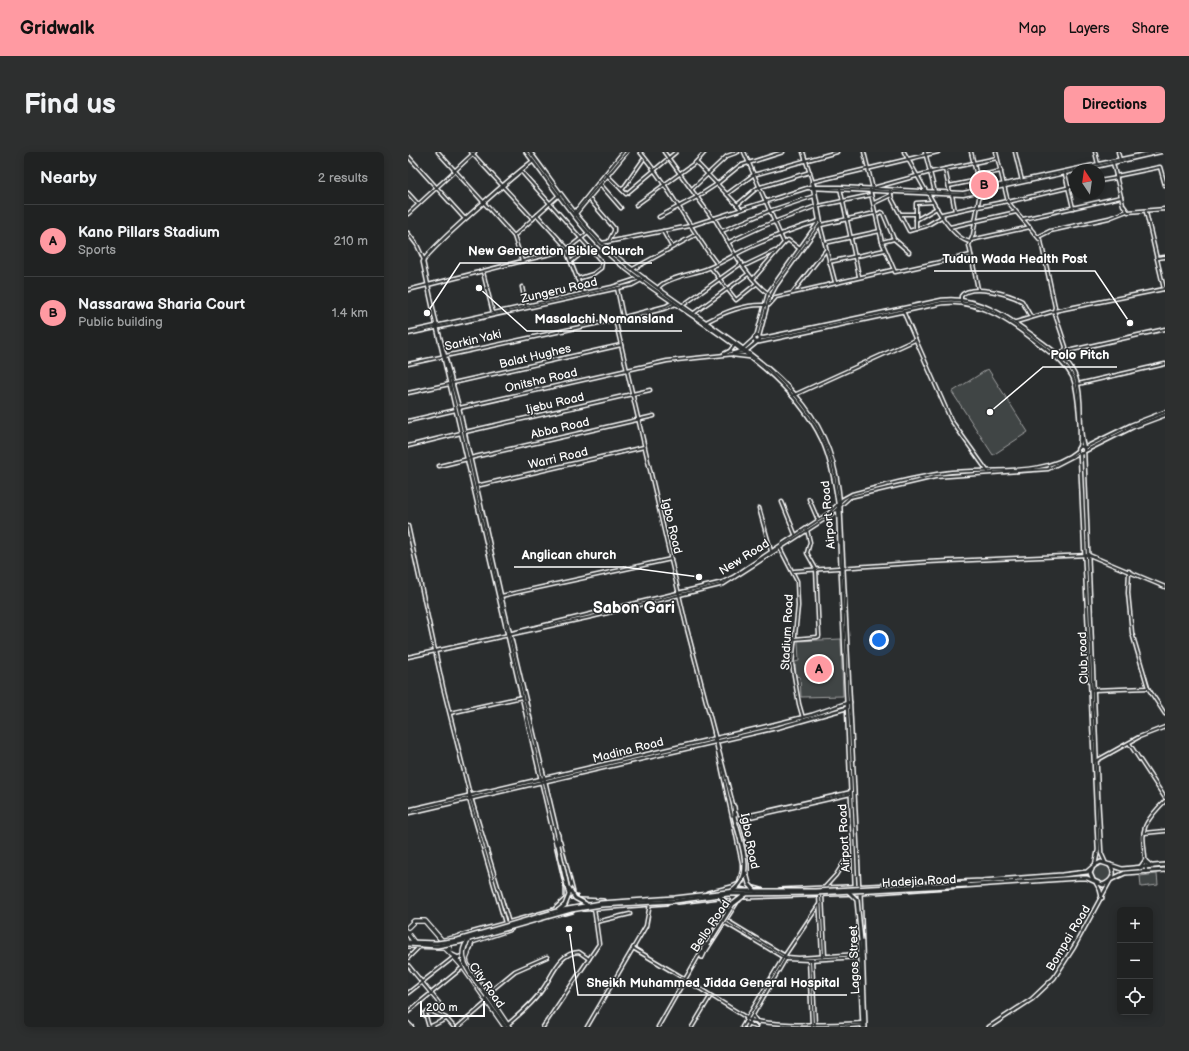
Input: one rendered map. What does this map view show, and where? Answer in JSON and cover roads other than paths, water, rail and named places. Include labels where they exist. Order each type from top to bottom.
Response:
[{"type":"highway","name":"City Road","points":[[408,927],[416,920],[422,920],[428,924],[489,1000],[506,1026]]},
{"type":"highway","points":[[408,934],[414,942]]},
{"type":"highway","points":[[451,953],[451,940],[458,937]]},
{"type":"highway","points":[[458,937],[467,940],[469,950],[461,957],[451,953],[444,947],[419,947],[408,943],[442,941],[458,937]]},
{"type":"highway","points":[[469,940],[462,952],[463,961],[489,1000]]},
{"type":"highway","name":"City Road","points":[[469,950],[466,959],[467,964],[487,995]]},
{"type":"main road","name":"Airport Road","points":[[526,152],[559,195],[602,243],[642,278],[658,288],[675,302],[683,305],[781,379],[796,394],[818,428],[832,457],[839,504],[843,569],[857,887]]},
{"type":"main road","name":"Airport Road","points":[[530,152],[589,232],[613,258],[734,346],[744,351],[764,368],[792,396],[818,428]]},
{"type":"main road","points":[[533,161],[502,186],[424,260],[428,286],[458,409],[522,697],[574,897],[578,900],[595,902],[685,896],[732,887],[739,884]]},
{"type":"main road","points":[[744,351],[757,338],[764,338],[942,300],[961,302],[998,312],[1016,322],[1058,356],[1072,370],[1078,384],[1082,450],[1084,555],[1098,821],[1098,850],[1090,873],[1100,890],[1102,899]]},
{"type":"main road","points":[[744,351],[758,342],[942,303],[961,302],[1009,321],[1058,356],[1072,376],[1079,400]]},
{"type":"main road","points":[[757,338],[758,342]]},
{"type":"main road","points":[[757,338],[758,342]]},
{"type":"main road","points":[[724,354],[730,351],[734,346]]},
{"type":"main road","points":[[733,355],[750,357]]},
{"type":"main road","points":[[1082,450],[1131,425],[1165,412]]},
{"type":"main road","points":[[1082,450],[1165,415]]},
{"type":"main road","name":"Club road","points":[[1082,450],[1089,555],[1092,692],[1098,821],[1101,853],[1106,863]]},
{"type":"main road","points":[[469,459],[501,596],[508,635],[543,780],[566,888],[565,908],[574,911]]},
{"type":"main road","name":"Airport Road","points":[[843,569],[846,708],[857,887]]},
{"type":"main road","name":"Madina Road","points":[[408,811],[715,738],[803,719],[850,702]]},
{"type":"main road","name":"Madina Road","points":[[652,754],[716,742],[850,706]]},
{"type":"main road","points":[[732,807],[736,817],[745,858],[748,881],[756,892]]},
{"type":"main road","points":[[731,892],[742,883],[745,868],[736,817]]},
{"type":"main road","points":[[557,911],[565,905],[569,895],[558,835]]},
{"type":"main road","points":[[554,836],[559,845],[572,894],[577,901],[588,904]]},
{"type":"main road","points":[[1140,868],[1145,861],[1152,867]]},
{"type":"main road","points":[[1093,866],[1106,863],[1122,869],[1165,865]]},
{"type":"main road","points":[[1106,863],[1113,872],[1111,880]]},
{"type":"main road","name":"Hadejia Road","points":[[739,884],[760,890],[977,882],[1077,874],[1087,872],[1093,866]]},
{"type":"main road","points":[[1095,882],[1104,884],[1125,873],[1165,870]]},
{"type":"main road","name":"Hadejia Road","points":[[745,895],[821,895],[978,886],[1078,878],[1087,878],[1095,882]]},
{"type":"main road","name":"Bompai Road","points":[[989,1027],[1032,999],[1054,978],[1071,953],[1102,899],[1111,880]]},
{"type":"main road","points":[[408,943],[437,946],[469,940],[558,913],[588,907],[681,900],[719,895],[847,891],[967,884],[977,882]]},
{"type":"main road","points":[[408,943],[437,943],[458,940],[557,911],[588,904],[675,898],[731,892],[815,891],[967,884],[978,886]]},
{"type":"main road","points":[[469,950],[472,942],[478,939],[574,911],[594,908],[732,898],[739,900],[747,893],[746,886]]},
{"type":"main road","points":[[732,887],[730,891],[732,898]]},
{"type":"main road","points":[[857,887],[858,893]]},
{"type":"main road","points":[[847,891],[854,895],[858,900],[862,941],[860,954]]},
{"type":"main road","name":"Lagos Street","points":[[858,893],[864,1025]]},
{"type":"main road","name":"Lagos Street","points":[[858,893],[864,1025]]},
{"type":"main road","points":[[701,956],[728,909],[725,900],[719,895]]},
{"type":"main road","points":[[708,944],[734,904],[745,895]]},
{"type":"main road","points":[[458,937],[554,910],[566,899],[574,897]]},
{"type":"main road","points":[[574,911],[579,904],[578,900]]},
{"type":"street","points":[[438,152],[514,236],[522,261]]},
{"type":"street","points":[[575,213],[589,200],[601,185],[623,152]]},
{"type":"street","points":[[575,213],[627,152]]},
{"type":"street","points":[[640,152],[666,184],[695,235],[717,264]]},
{"type":"street","points":[[664,152],[713,218],[756,284],[771,295]]},
{"type":"street","points":[[607,175],[626,194],[676,152]]},
{"type":"street","points":[[636,205],[696,162],[705,152]]},
{"type":"street","points":[[692,189],[727,156],[738,152]]},
{"type":"street","points":[[744,152],[784,243]]},
{"type":"street","points":[[659,217],[697,197],[717,184],[736,167],[783,152]]},
{"type":"street","points":[[803,152],[810,172],[824,243],[835,282]]},
{"type":"street","points":[[727,194],[753,175],[835,152]]},
{"type":"street","points":[[864,152],[873,189]]},
{"type":"street","points":[[904,152],[933,202],[950,227],[960,238],[970,241],[1030,226]]},
{"type":"street","points":[[812,183],[908,159],[926,153],[938,152]]},
{"type":"street","points":[[971,152],[980,191],[976,221],[970,241],[971,255],[978,289]]},
{"type":"street","points":[[996,152],[1008,201],[1038,237],[1046,260],[1055,308],[1054,310],[1066,346],[1058,356]]},
{"type":"street","points":[[1015,152],[1022,182]]},
{"type":"street","points":[[1095,152],[1099,164]]},
{"type":"street","points":[[1118,152],[1120,160]]},
{"type":"street","points":[[1103,164],[1154,152]]},
{"type":"street","points":[[1105,164],[1161,152]]},
{"type":"street","points":[[408,214],[473,153],[533,219]]},
{"type":"street","points":[[926,153],[935,192]]},
{"type":"street","points":[[408,156],[466,220]]},
{"type":"street","points":[[813,187],[870,190],[931,172],[997,158]]},
{"type":"street","points":[[622,190],[642,160]]},
{"type":"street","points":[[696,162],[740,208]]},
{"type":"street","points":[[1113,163],[1121,197],[1127,211]]},
{"type":"street","points":[[1105,180],[1160,167],[1165,185]]},
{"type":"street","points":[[945,169],[955,211]]},
{"type":"street","points":[[520,170],[600,259],[602,266],[593,274],[578,279]]},
{"type":"street","points":[[977,176],[1000,171]]},
{"type":"street","points":[[737,204],[754,189],[810,172]]},
{"type":"street","points":[[1004,187],[1069,172]]},
{"type":"street","points":[[602,243],[690,226],[765,200],[813,187],[951,194],[1004,187],[1069,173]]},
{"type":"street","points":[[1065,174],[1073,208]]},
{"type":"street","points":[[948,186],[978,180]]},
{"type":"street","points":[[601,185],[621,208]]},
{"type":"street","points":[[813,187],[817,206]]},
{"type":"street","points":[[840,188],[859,276]]},
{"type":"street","points":[[890,191],[908,230],[931,224],[942,215],[955,211],[1068,188]]},
{"type":"street","points":[[873,189],[951,194]]},
{"type":"street","points":[[870,190],[882,242],[893,270]]},
{"type":"street","points":[[408,193],[418,204]]},
{"type":"street","points":[[514,236],[559,195]]},
{"type":"street","points":[[729,242],[774,222],[817,206],[871,195]]},
{"type":"street","points":[[874,203],[891,195]]},
{"type":"street","points":[[722,231],[769,211],[814,196]]},
{"type":"street","points":[[1024,219],[1121,197]]},
{"type":"street","points":[[589,200],[614,228],[608,242]]},
{"type":"street","points":[[916,229],[916,203],[933,202]]},
{"type":"street","points":[[916,220],[937,208]]},
{"type":"street","points":[[1038,237],[1050,231],[1109,218],[1127,211],[1131,213],[1165,209]]},
{"type":"street","points":[[658,288],[661,284],[710,268],[779,234],[820,223],[881,212],[883,213],[894,239],[909,252]]},
{"type":"street","points":[[950,227],[1016,212]]},
{"type":"street","points":[[1016,322],[1054,310],[1165,290],[1146,212]]},
{"type":"street","points":[[901,214],[915,214]]},
{"type":"street","points":[[537,215],[567,249],[583,294]]},
{"type":"street","points":[[757,338],[768,293],[820,223]]},
{"type":"street","points":[[766,306],[771,295],[820,223]]},
{"type":"street","points":[[663,231],[672,247]]},
{"type":"street","points":[[824,243],[880,231]]},
{"type":"street","points":[[408,290],[567,249],[589,232]]},
{"type":"street","points":[[408,233],[417,245],[424,260]]},
{"type":"street","points":[[633,270],[695,235]]},
{"type":"street","points":[[882,242],[894,239]]},
{"type":"street","points":[[753,279],[777,250],[788,240],[800,249]]},
{"type":"street","points":[[572,261],[589,247]]},
{"type":"street","points":[[792,293],[826,249]]},
{"type":"street","points":[[744,266],[777,250]]},
{"type":"street","points":[[829,262],[885,250]]},
{"type":"street","points":[[766,306],[776,296],[859,276],[893,270],[897,273],[971,255]]},
{"type":"street","points":[[1157,258],[1165,257]]},
{"type":"street","points":[[683,305],[718,278],[742,263]]},
{"type":"street","points":[[710,268],[736,300],[756,284]]},
{"type":"street","points":[[483,271],[493,313]]},
{"type":"street","points":[[694,313],[749,274]]},
{"type":"street","points":[[437,325],[617,288],[642,278]]},
{"type":"street","name":"Zungeru Road","points":[[408,333],[437,325],[583,294],[642,278]]},
{"type":"street","points":[[522,287],[526,306]]},
{"type":"street","points":[[617,288],[623,317]]},
{"type":"street","points":[[961,302],[961,294],[978,289],[1019,300],[1025,305],[1031,318]]},
{"type":"street","points":[[615,320],[668,308],[675,302]]},
{"type":"street","name":"Sarkin Yaki","points":[[408,364],[615,320],[666,306],[675,302]]},
{"type":"street","points":[[706,322],[737,309],[755,305],[766,306]]},
{"type":"street","points":[[903,312],[951,420],[988,471]]},
{"type":"street","name":"Igbo Road","points":[[615,320],[679,595],[732,807],[742,863],[739,884]]},
{"type":"street","points":[[1062,352],[1165,329]]},
{"type":"street","points":[[792,396],[915,340]]},
{"type":"street","name":"Balat Hughes","points":[[408,393],[621,345]]},
{"type":"street","points":[[729,354],[744,351]]},
{"type":"street","points":[[729,354],[733,355],[744,351]]},
{"type":"street","name":"Onitsha Road","points":[[408,421],[627,369],[673,360],[729,354]]},
{"type":"street","points":[[1078,384],[1165,364]]},
{"type":"street","name":"Ijebu Road","points":[[408,446],[650,390]]},
{"type":"street","name":"Abba Road","points":[[439,466],[654,416]]},
{"type":"street","name":"Warri Road","points":[[476,486],[644,447]]},
{"type":"street","points":[[839,504],[850,497],[912,481],[954,474],[1050,467],[1082,450]]},
{"type":"street","points":[[809,499],[818,520]]},
{"type":"street","points":[[782,502],[795,534]]},
{"type":"street","name":"New Road","points":[[750,567],[771,551],[806,529],[839,504]]},
{"type":"street","name":"New Road","points":[[408,657],[679,595],[728,581],[780,548],[795,534],[831,515],[839,504]]},
{"type":"street","points":[[759,508],[771,551]]},
{"type":"street","points":[[408,526],[470,797],[507,923]]},
{"type":"street","points":[[794,639],[819,636],[816,569],[807,553],[810,542],[806,529]]},
{"type":"street","name":"Stadium Road","points":[[780,548],[794,571],[797,581],[798,602],[792,671],[803,719]]},
{"type":"street","points":[[794,571],[843,569],[853,566],[1089,555],[1165,587]]},
{"type":"street","points":[[501,596],[671,559]]},
{"type":"street","points":[[1129,571],[1128,594],[1132,633],[1148,688],[1165,714]]},
{"type":"street","points":[[1092,692],[1148,688]]},
{"type":"street","points":[[450,713],[522,697]]},
{"type":"street","points":[[1096,761],[1129,743],[1165,727]]},
{"type":"street","points":[[1129,743],[1165,798]]},
{"type":"street","points":[[736,817],[851,793]]},
{"type":"street","points":[[1146,872],[1143,833],[1148,820],[1165,801]]},
{"type":"street","name":"Igbo Road","points":[[736,817],[747,863],[748,875],[746,886]]},
{"type":"street","points":[[1143,833],[1165,831]]},
{"type":"street","points":[[824,888],[836,875],[846,859]]},
{"type":"street","points":[[821,895],[821,908]]},
{"type":"street","points":[[821,895],[823,958]]},
{"type":"street","name":"Bello Road","points":[[701,956],[732,898]]},
{"type":"street","name":"Bello Road","points":[[658,1027],[696,963],[739,900]]},
{"type":"street","points":[[746,1027],[787,953],[820,902]]},
{"type":"street","points":[[587,1027],[648,921],[650,904]]},
{"type":"street","points":[[543,1027],[600,942],[594,908]]},
{"type":"street","points":[[596,922],[630,914]]},
{"type":"street","points":[[725,921],[785,957],[810,960],[860,954]]},
{"type":"street","points":[[408,958],[419,947]]},
{"type":"street","points":[[633,948],[686,980],[746,1020],[759,1024],[775,1026],[864,1025]]},
{"type":"street","points":[[506,1026],[523,1012],[542,991],[552,973],[564,958],[575,952],[579,952],[589,958]]},
{"type":"street","points":[[408,993],[451,953]]},
{"type":"street","points":[[487,995],[515,972],[547,957]]},
{"type":"street","points":[[785,957],[823,958]]},
{"type":"street","points":[[742,1027],[785,957]]},
{"type":"street","points":[[810,960],[813,982],[815,1025]]},
{"type":"street","points":[[810,960],[812,1025]]},
{"type":"street","points":[[408,1012],[467,964]]},
{"type":"street","points":[[408,965],[439,1003]]},
{"type":"street","points":[[692,1027],[710,997]]},
{"type":"street","points":[[458,1027],[489,1000]]},
{"type":"street","points":[[446,1018],[429,1027],[426,1012],[434,1011],[446,1018],[454,1027]]},
{"type":"street","points":[[753,1016],[759,1024]]},
{"type":"street","points":[[746,1020],[748,1024],[756,1027]]},
{"type":"street","points":[[408,1023],[412,1027]]},
{"type":"street","points":[[837,1027],[864,1025]]},
{"type":"place","name":"Nassarawa Sharia Court","points":[[984,185]]},
{"type":"place","name":"Masalachi Nomansland","points":[[479,288]]},
{"type":"place","name":"New Generation Bible Church","points":[[427,313]]},
{"type":"place","name":"Tudun Wada Health Post","points":[[1130,323]]},
{"type":"place","name":"Polo Pitch","points":[[990,412]]},
{"type":"place","name":"Anglican church","points":[[699,577]]},
{"type":"place","name":"Kano Pillars Stadium","points":[[819,669]]},
{"type":"place","name":"Sheikh Muhammed Jidda General Hospital","points":[[569,929]]},
{"type":"district","name":"Sabon Gari","points":[[634,607]]}]
